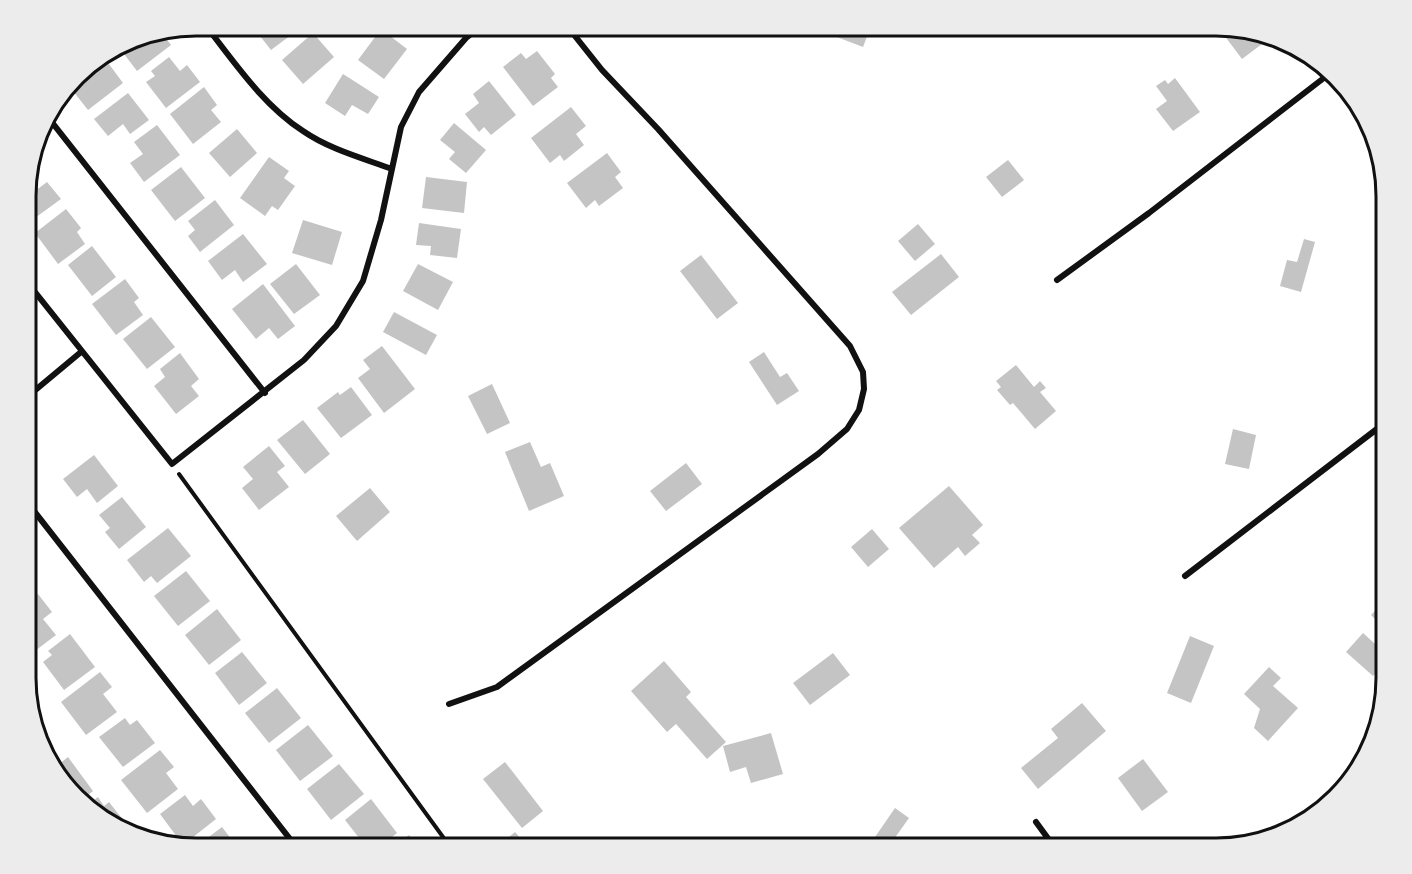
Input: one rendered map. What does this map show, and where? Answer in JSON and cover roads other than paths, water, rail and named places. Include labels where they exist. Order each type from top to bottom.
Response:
[{"type":"street","points":[[214,36],[269,103],[302,131],[331,146],[392,169]]},
{"type":"street","points":[[36,294],[172,464],[265,393],[304,360],[336,326],[363,281],[381,220],[401,127],[419,92],[468,36]]},
{"type":"street","points":[[449,704],[497,687],[818,454],[847,429],[859,410],[864,389],[863,372],[850,346],[658,129],[602,70],[575,36]]},
{"type":"street","points":[[1057,280],[1149,213],[1323,78]]},
{"type":"street","points":[[53,124],[265,393]]},
{"type":"street","points":[[36,390],[81,352]]},
{"type":"street","points":[[1185,576],[1376,430]]},
{"type":"street","points":[[36,514],[289,838]]},
{"type":"street","points":[[1036,822],[1048,838]]}]
